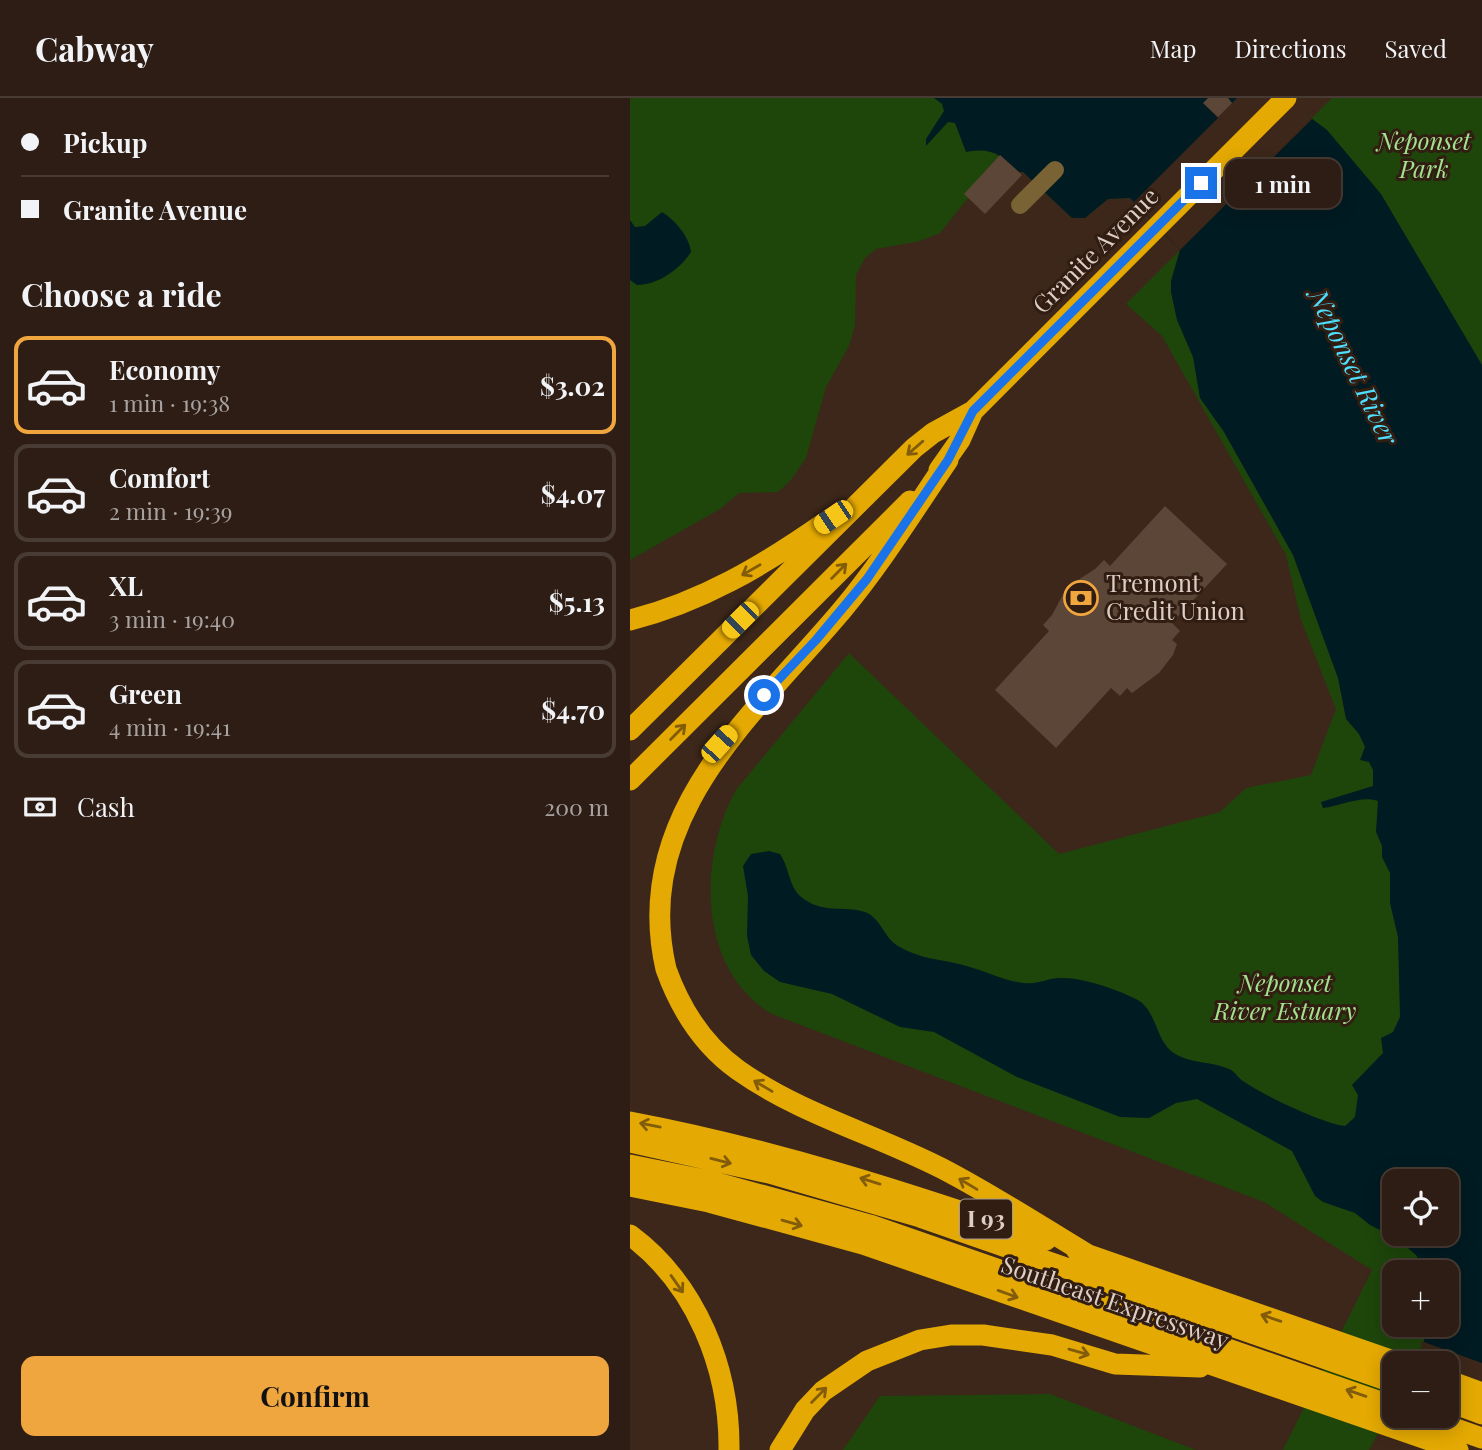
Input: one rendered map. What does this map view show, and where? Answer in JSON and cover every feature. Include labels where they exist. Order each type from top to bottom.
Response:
[{"type":"highway","name":"Granite Avenue","points":[[630,730],[869,492],[933,433],[973,411],[1286,98]]},
{"type":"highway","name":"Granite Avenue","points":[[630,780],[948,460],[973,411]]},
{"type":"highway","points":[[948,460],[889,548],[843,609],[708,757],[684,791],[660,845],[655,871],[653,896],[658,948],[680,1002],[695,1027],[735,1068],[790,1101],[943,1168],[1090,1255]]},
{"type":"highway","points":[[630,620],[679,606],[743,575],[782,552],[869,492]]},
{"type":"highway","name":"Southeast Expressway","points":[[630,1122],[695,1134],[848,1174],[1090,1255],[1331,1350],[1382,1360]]},
{"type":"highway","name":"I 93","points":[[630,1142],[769,1173],[920,1217],[1331,1350],[1382,1376]]},
{"type":"highway","name":"I 93","points":[[630,1165],[714,1182],[870,1224],[1313,1388],[1382,1404]]},
{"type":"highway","name":"Southeast Expressway","points":[[630,1186],[722,1205],[863,1244],[1223,1368],[1313,1388],[1458,1450]]},
{"type":"highway","points":[[630,1235],[663,1265],[705,1330],[723,1383],[729,1450]]},
{"type":"highway","points":[[779,1450],[805,1410],[823,1391],[867,1361],[920,1340],[951,1335],[983,1335],[1052,1345],[1115,1364],[1223,1368]]},
{"type":"highway","points":[[1459,1384],[1482,1393]]},
{"type":"highway","points":[[1459,1405],[1482,1414]]},
{"type":"highway","points":[[1453,1428],[1482,1438]]},
{"type":"lane","points":[[1020,205],[1055,170]]},
{"type":"green space","name":"Neponset River Estuary","points":[[630,98],[1284,98],[1313,117],[1332,98],[1482,98],[1482,1450],[1283,1450],[1372,1270],[1264,1202],[772,1014],[747,995],[729,970],[718,942],[712,911],[711,879],[715,848],[736,790],[849,653],[1059,854],[1220,812],[1246,788],[1311,775],[1336,709],[1301,620],[1286,555],[1162,336],[1126,304],[1180,250],[1130,198],[1108,199],[1085,218],[1072,218],[1023,172],[1019,172],[1000,155],[965,194],[968,198],[940,233],[920,241],[876,249],[865,258],[856,275],[855,325],[849,346],[826,387],[806,458],[791,480],[778,492],[739,493],[720,509],[630,560]]},
{"type":"green space","points":[[1050,1394],[1196,1450],[843,1450],[880,1396]]},
{"type":"water","name":"Neponset River","points":[[934,98],[1284,98],[1327,130],[1381,194],[1482,365],[1482,1450],[1426,1428],[1459,1428],[1459,1351],[1425,1351],[1424,1337],[1459,1337],[1459,1260],[1418,1260],[1406,1246],[1459,1246],[1459,1169],[1382,1169],[1382,1231],[1355,1213],[1323,1202],[1315,1196],[1292,1151],[1197,1099],[1176,1103],[1149,1118],[1120,1117],[1017,1077],[934,1032],[900,1027],[832,994],[780,982],[764,971],[751,955],[747,936],[748,896],[743,866],[751,854],[769,851],[780,854],[794,887],[808,902],[825,908],[865,912],[875,919],[893,942],[906,950],[1016,982],[1033,983],[1069,978],[1119,991],[1136,999],[1148,1009],[1171,1051],[1193,1061],[1231,1070],[1252,1087],[1276,1099],[1316,1118],[1345,1126],[1355,1117],[1358,1095],[1352,1085],[1383,1053],[1381,1038],[1393,1032],[1400,1017],[1398,937],[1390,903],[1390,873],[1382,857],[1382,846],[1376,832],[1378,801],[1358,800],[1323,808],[1321,802],[1373,786],[1373,770],[1369,762],[1360,760],[1365,747],[1359,734],[1346,719],[1338,678],[1293,555],[1224,432],[1200,398],[1193,357],[1177,320],[1171,292],[1171,281],[1180,250],[1130,198],[1108,199],[1085,218],[1072,218],[1023,172],[1019,172],[1001,157],[983,151],[966,152],[955,123],[948,122],[926,146],[926,139],[944,111],[942,104]]},
{"type":"water","points":[[662,212],[680,229],[691,252],[668,275],[637,285],[630,280],[630,220],[635,227],[645,226]]},
{"type":"pier","points":[[1228,98],[1232,103],[1237,98],[1290,98],[1313,118],[1180,250],[1134,202],[1218,118],[1203,103]]},
{"type":"pier","points":[[1421,1341],[1449,1351],[1421,1351]]},
{"type":"pier","points":[[1459,1355],[1482,1363],[1482,1450],[1369,1450],[1380,1430],[1459,1428]]},
{"type":"building","points":[[1208,98],[1228,98],[1232,103],[1218,117],[1203,103]]},
{"type":"building","points":[[1000,155],[1022,175],[985,214],[964,194]]},
{"type":"building","points":[[1165,506],[1227,564],[1172,623],[1180,631],[1172,640],[1177,644],[1173,655],[1159,673],[1132,693],[1127,688],[1120,696],[1111,688],[1056,748],[995,690],[1049,631],[1043,625],[1052,615],[1067,587],[1104,560],[1110,566]]},
{"type":"place","name":"Tremont Credit Union","points":[[1081,598]]},
{"type":"route","points":[[764,695],[816,640],[867,579],[948,460],[973,411],[1201,183]]},
{"type":"park label","name":"Neponset Park","points":[[1424,156]]}]
